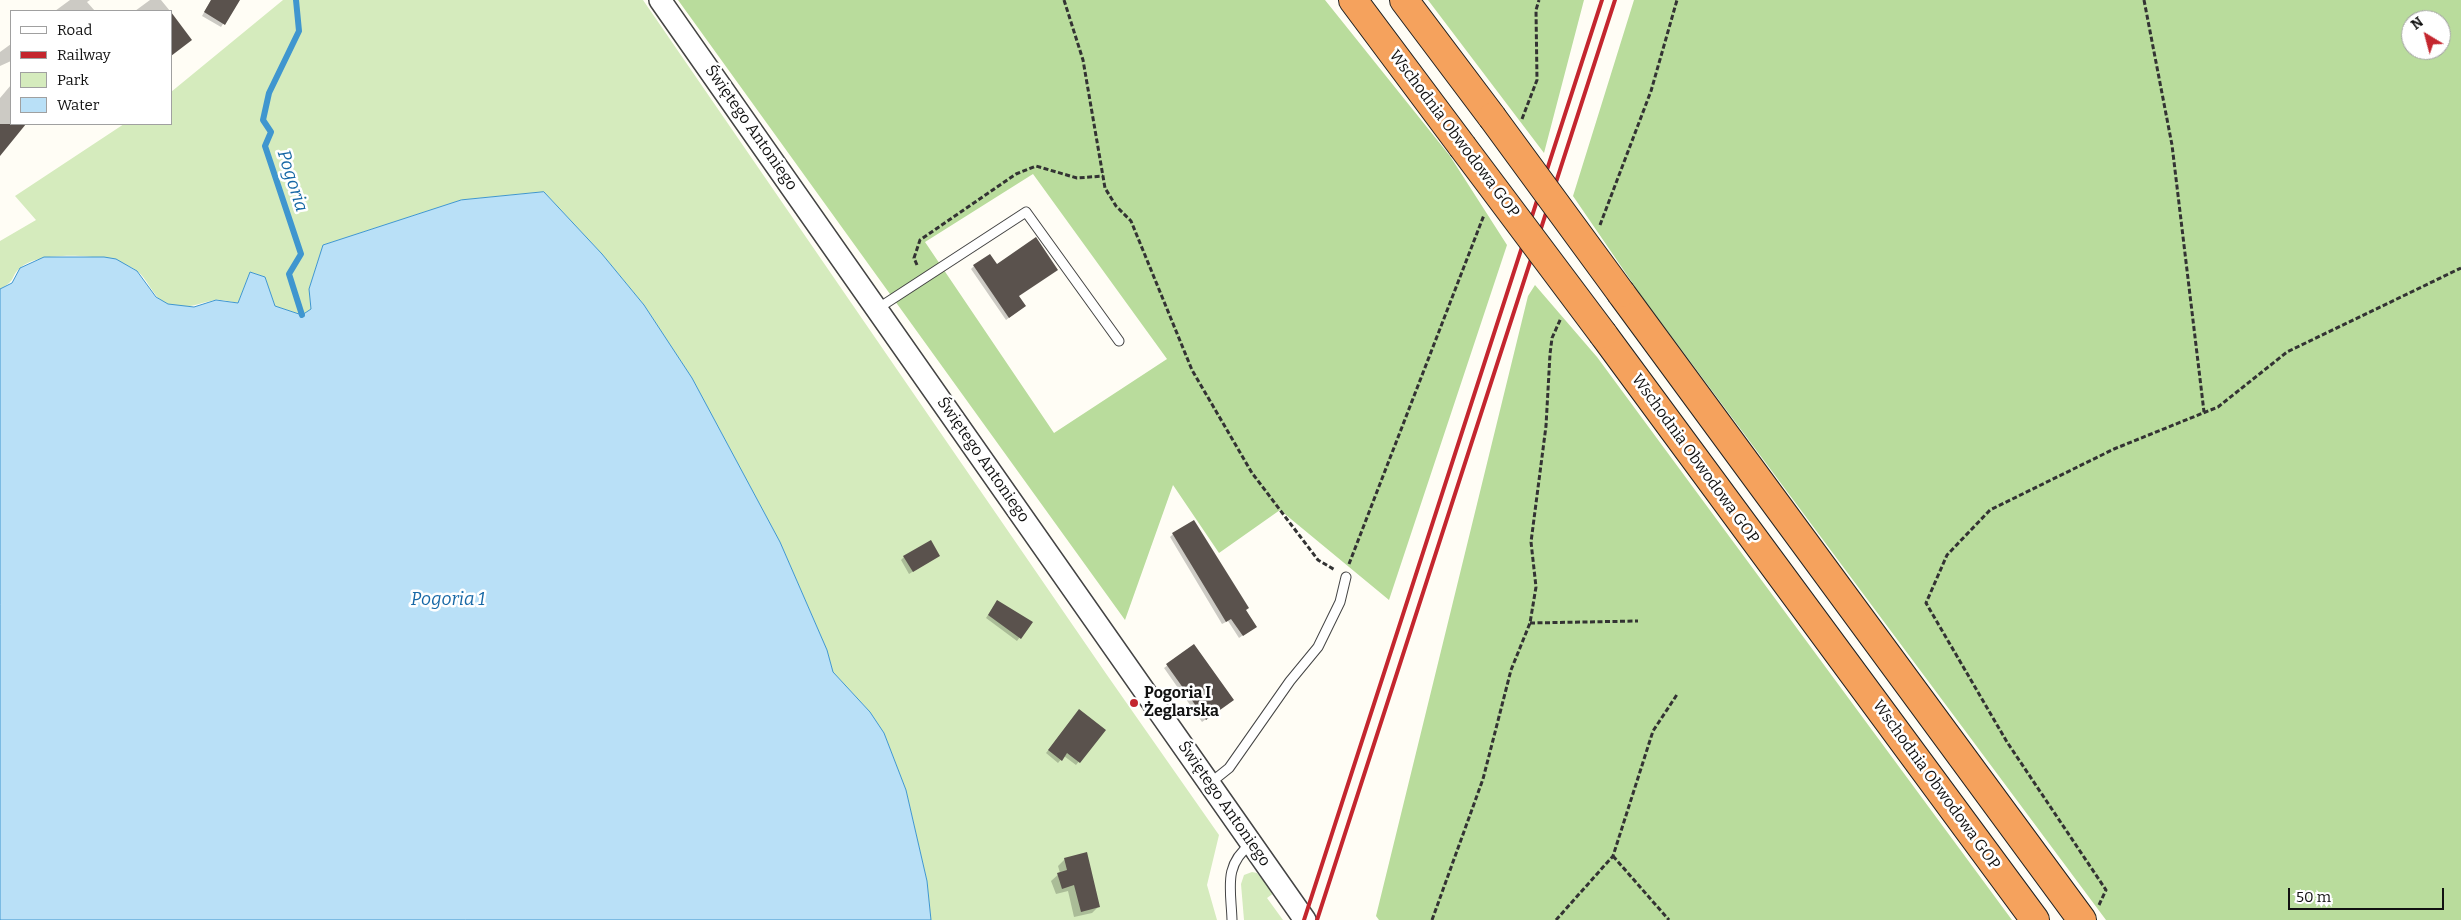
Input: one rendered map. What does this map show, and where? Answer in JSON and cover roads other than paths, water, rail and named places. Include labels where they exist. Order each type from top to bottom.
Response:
[{"type":"highway","name":"Wschodnia Obwodowa GOP","points":[[1354,0],[2035,920]]},
{"type":"highway","points":[[1404,0],[1621,293],[2089,916]]},
{"type":"street","name":"Świętego Antoniego","points":[[660,0],[1305,920]]},
{"type":"lane","points":[[877,309],[1026,212],[1120,341]]},
{"type":"lane","points":[[1209,784],[1229,768],[1290,681],[1318,647],[1340,602],[1346,577]]},
{"type":"lane","points":[[1232,920],[1231,874],[1236,857],[1251,844]]},
{"type":"water","name":"Pogoria 1","points":[[544,192],[602,254],[644,305],[692,378],[780,542],[827,650],[833,672],[870,712],[884,733],[906,790],[927,881],[931,920],[0,920],[0,289],[12,283],[20,268],[44,257],[104,257],[116,259],[137,271],[156,297],[168,304],[194,307],[216,300],[238,303],[250,272],[265,277],[275,306],[302,315],[311,309],[309,289],[323,245],[461,200]]},
{"type":"waterway","name":"Pogoria","points":[[296,0],[299,31],[269,93],[263,120],[271,132],[265,146],[301,254],[289,274],[302,315]]},
{"type":"railway","points":[[1304,920],[1602,0]]},
{"type":"railway","points":[[1317,920],[1615,0]]},
{"type":"place","name":"Pogoria I Żeglarska","points":[[1134,703]]}]
